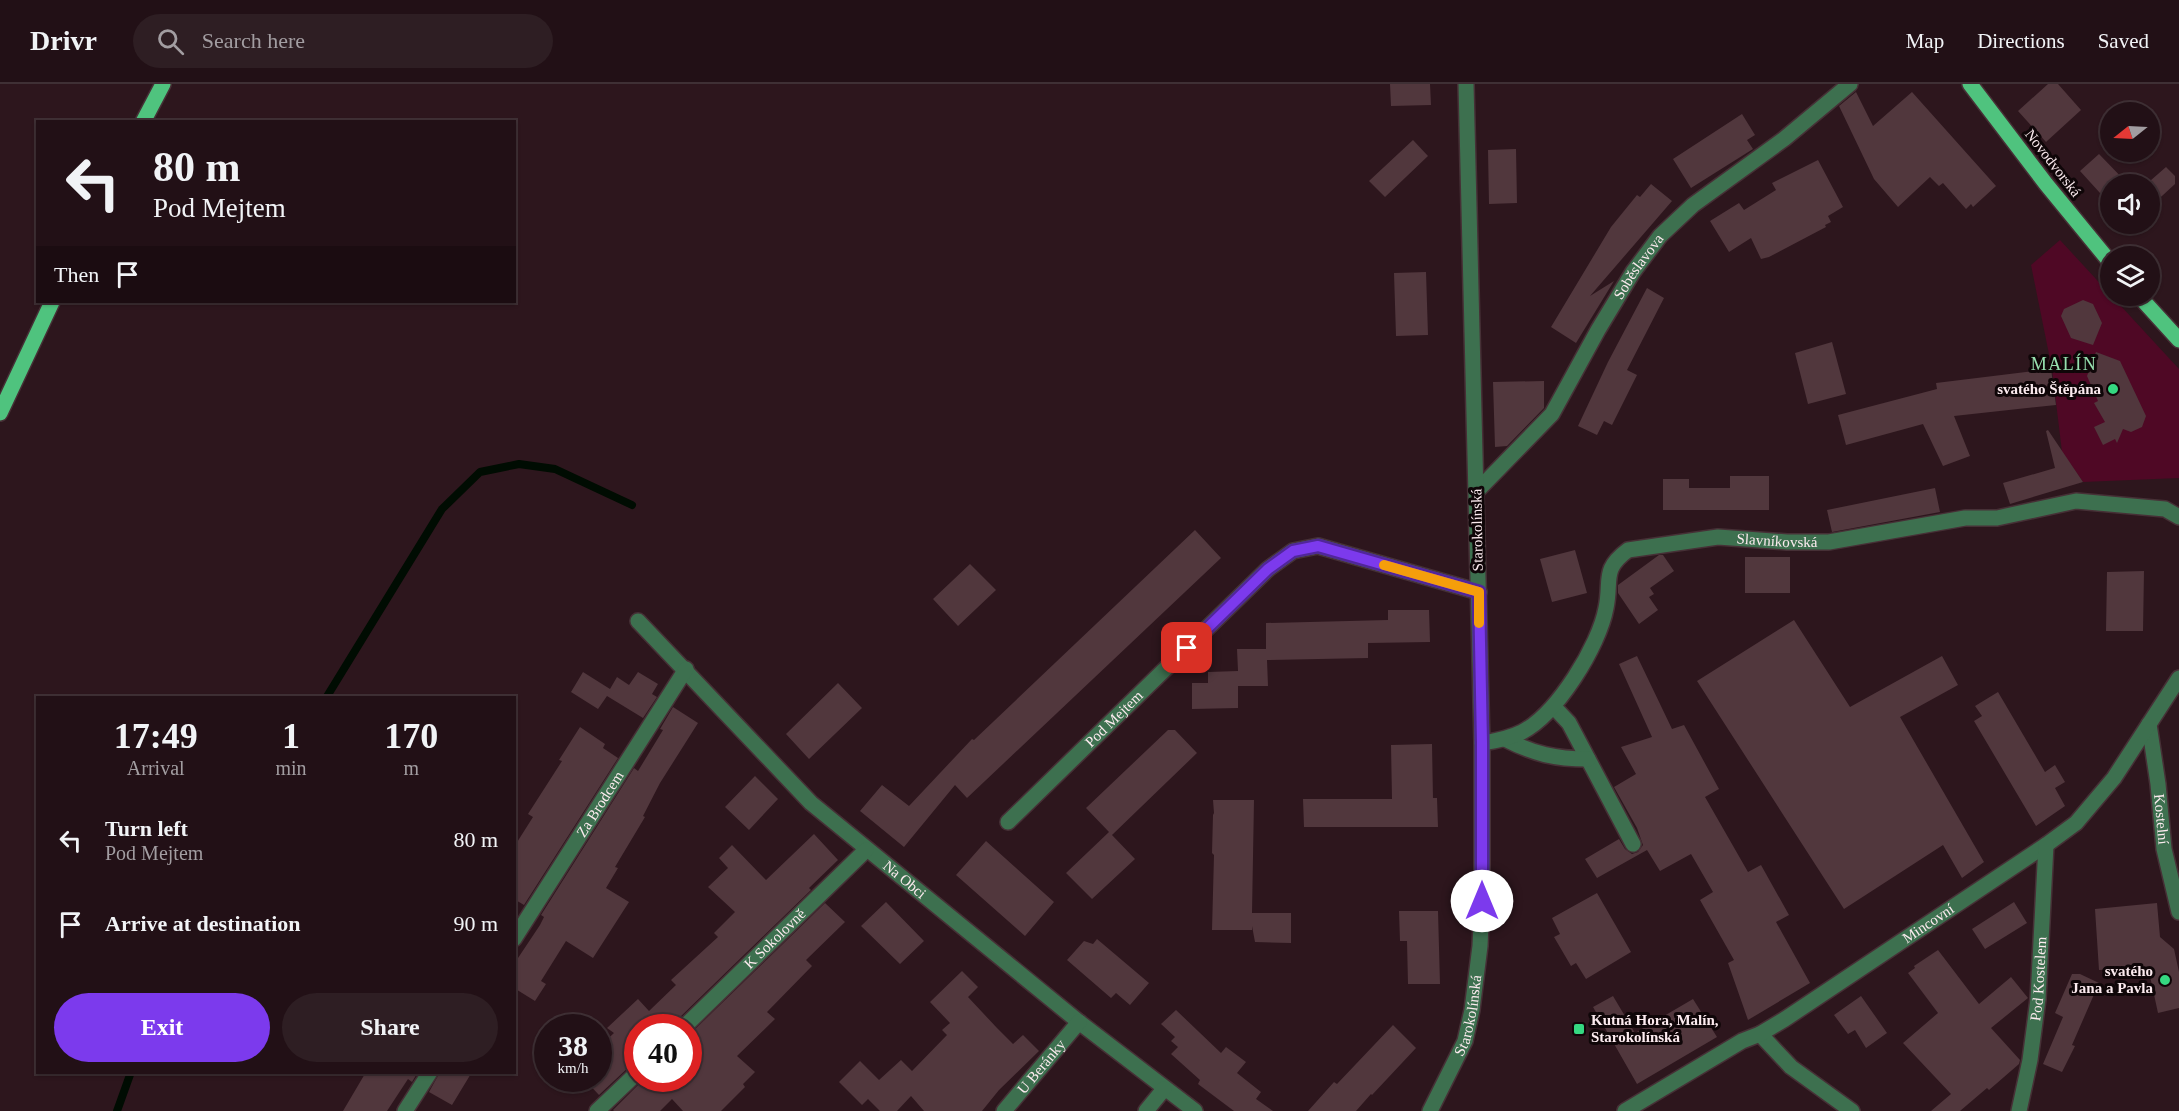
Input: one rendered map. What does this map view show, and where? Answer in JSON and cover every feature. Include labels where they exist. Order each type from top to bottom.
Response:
[{"type":"main road","points":[[144,120],[163,84]]},
{"type":"main road","name":"Novodvorská","points":[[1970,84],[2046,184],[2100,250]]},
{"type":"main road","points":[[0,413],[52,303]]},
{"type":"main road","points":[[2148,306],[2179,340]]},
{"type":"street","name":"Starokolínská","points":[[1430,1111],[1465,1041],[1472,1010],[1480,946],[1482,901],[1482,743],[1466,84]]},
{"type":"street","name":"Soběslavova","points":[[1476,492],[1552,414],[1633,272],[1660,236],[1693,205],[1775,146],[1850,84]]},
{"type":"street","name":"Slavníkovská","points":[[1482,743],[1505,739],[1524,731],[1554,707],[1595,641],[1606,608],[1608,577],[1616,559],[1628,550],[1718,537],[1787,542],[1829,542],[1965,518],[1998,518],[2076,501],[2165,509],[2179,517]]},
{"type":"street","name":"Pod Mejtem","points":[[1008,822],[1268,569],[1293,551],[1318,546],[1479,592]]},
{"type":"street","name":"Na Obci","points":[[638,621],[811,803],[1079,1022],[1195,1111]]},
{"type":"street","name":"Za Brodcem","points":[[516,936],[686,669]]},
{"type":"street","name":"Mincovní","points":[[1625,1111],[1742,1041],[1760,1034],[2076,823],[2114,778],[2179,678]]},
{"type":"street","points":[[1554,707],[1569,723],[1633,844]]},
{"type":"street","name":"Kostelní","points":[[2149,724],[2164,849],[2179,912]]},
{"type":"street","points":[[1505,739],[1540,754],[1562,759],[1588,759]]},
{"type":"street","name":"Pod Kostelem","points":[[2019,1111],[2030,1060],[2038,999],[2046,845]]},
{"type":"street","name":"K Sokolovně","points":[[697,1014],[866,850]]},
{"type":"street","name":"U Beránky","points":[[1004,1111],[1079,1022]]},
{"type":"street","points":[[1760,1034],[1791,1067],[1852,1111]]},
{"type":"street","points":[[405,1111],[429,1074]]},
{"type":"street","points":[[597,1111],[624,1085]]},
{"type":"street","points":[[1146,1111],[1164,1089]]},
{"type":"shaded area","points":[[2060,240],[2100,283],[2100,306],[2121,306],[2179,369],[2179,478],[2083,482],[2062,452],[2052,369],[2031,265]]},
{"type":"building","points":[[1390,84],[1430,84],[1431,105],[1391,106]]},
{"type":"building","points":[[2048,84],[2058,84],[2081,110],[2046,142],[2018,111]]},
{"type":"building","points":[[1856,92],[1873,126],[1912,92],[1996,186],[1973,207],[1971,204],[1966,209],[1943,183],[1939,186],[1930,177],[1898,207],[1874,179],[1839,106]]},
{"type":"building","points":[[1742,114],[1755,135],[1747,140],[1753,149],[1691,188],[1673,159]]},
{"type":"building","points":[[1413,140],[1428,156],[1385,197],[1369,181]]},
{"type":"building","points":[[1516,149],[1517,203],[1489,204],[1488,150]]},
{"type":"building","points":[[2099,154],[2100,162],[2107,162],[2118,174],[2100,174],[2100,193],[2080,171]]},
{"type":"building","points":[[1818,160],[1843,207],[1828,216],[1831,222],[1825,225],[1826,227],[1769,257],[1761,259],[1751,238],[1729,252],[1710,221],[1739,203],[1744,210],[1776,190],[1772,183]]},
{"type":"building","points":[[2166,167],[2175,176],[2175,184],[2160,198],[2160,174],[2158,174]]},
{"type":"building","points":[[1651,184],[1672,201],[1590,296],[1614,281],[1576,343],[1551,327],[1611,227],[1637,195],[1640,197]]},
{"type":"building","points":[[1426,272],[1428,335],[1396,336],[1394,273]]},
{"type":"building","points":[[1647,288],[1664,298],[1627,370],[1637,375],[1612,425],[1604,421],[1597,435],[1578,426]]},
{"type":"building","points":[[2083,300],[2093,304],[2102,323],[2093,345],[2071,338],[2061,316],[2064,309]]},
{"type":"building","points":[[1832,342],[1846,394],[1808,404],[1795,353]]},
{"type":"building","name":"svatého Štěpána","points":[[2096,352],[2120,361],[2146,416],[2142,427],[2131,432],[2123,429],[2117,443],[2115,439],[2103,445],[2094,427],[2105,422],[2094,403],[2098,401],[2087,376]]},
{"type":"building","points":[[2051,369],[2056,405],[1954,416],[1970,456],[1943,466],[1923,424],[1846,445],[1838,415],[1937,389],[1936,383]]},
{"type":"building","points":[[1544,381],[1544,408],[1507,446],[1495,447],[1493,382]]},
{"type":"building","points":[[2048,430],[2083,482],[2010,504],[2003,483],[2055,468],[2046,431]]},
{"type":"building","points":[[1730,476],[1769,476],[1769,510],[1663,510],[1663,479],[1689,479],[1689,488],[1730,488]]},
{"type":"building","points":[[1935,488],[1940,512],[1832,532],[1827,510]]},
{"type":"building","points":[[1195,530],[1221,558],[967,798],[955,785],[904,847],[860,811],[882,785],[909,806],[972,739],[974,740]]},
{"type":"building","points":[[1575,550],[1587,593],[1552,602],[1540,559]]},
{"type":"building","points":[[1659,555],[1663,555],[1674,571],[1650,588],[1654,594],[1649,597],[1658,610],[1639,624],[1618,593],[1618,585]]},
{"type":"building","points":[[1745,557],[1790,557],[1790,593],[1745,593]]},
{"type":"building","points":[[970,564],[996,590],[958,626],[933,599]]},
{"type":"building","points":[[2144,571],[2143,631],[2106,631],[2107,572]]},
{"type":"building","points":[[1388,610],[1429,610],[1430,642],[1368,643],[1368,658],[1267,660],[1268,686],[1238,686],[1238,708],[1192,709],[1192,683],[1208,683],[1208,672],[1238,671],[1237,649],[1266,649],[1266,623],[1388,620]]},
{"type":"building","points":[[1794,620],[1850,707],[1942,656],[1958,685],[1900,717],[1984,862],[1962,878],[1943,845],[1844,909],[1697,681]]},
{"type":"building","points":[[1637,656],[1672,729],[1684,725],[1719,789],[1705,797],[1748,872],[1761,865],[1789,915],[1776,922],[1810,983],[1748,1020],[1728,963],[1734,960],[1700,900],[1713,892],[1691,854],[1660,871],[1647,850],[1597,878],[1585,859],[1619,839],[1625,849],[1632,854],[1638,852],[1643,845],[1637,828],[1614,787],[1636,774],[1621,747],[1652,737],[1619,664]]},
{"type":"building","points":[[583,672],[610,689],[617,677],[629,685],[638,672],[658,684],[652,694],[657,697],[643,718],[607,696],[598,709],[571,692]]},
{"type":"building","points":[[838,683],[862,708],[809,759],[786,734]]},
{"type":"building","points":[[1998,692],[2045,772],[2055,765],[2065,782],[2055,788],[2065,806],[2036,826],[1974,721],[1982,716],[1975,706]]},
{"type":"building","points":[[673,707],[698,723],[660,783],[643,816],[645,817],[615,867],[618,868],[606,888],[629,902],[593,958],[566,941],[541,981],[546,984],[535,1001],[516,989],[516,961],[540,925],[544,917],[541,915],[634,768],[638,771],[663,730],[660,729]]},
{"type":"building","points":[[580,727],[605,744],[603,748],[618,758],[524,905],[516,900],[516,844],[533,817],[528,814],[562,761],[559,760]]},
{"type":"building","points":[[1168,730],[1175,730],[1197,753],[1112,835],[1135,859],[1092,899],[1066,873],[1109,832],[1086,808]]},
{"type":"building","points":[[1432,744],[1433,798],[1437,798],[1438,827],[1304,827],[1303,799],[1392,799],[1391,745]]},
{"type":"building","points":[[755,776],[778,799],[749,830],[725,807]]},
{"type":"building","points":[[1213,800],[1254,800],[1252,913],[1291,913],[1291,943],[1255,942],[1252,926],[1252,930],[1212,930]]},
{"type":"building","points":[[814,834],[838,860],[809,888],[811,890],[683,1014],[624,1014],[624,1072],[612,1083],[612,1035],[614,1033],[612,1023],[638,999],[649,1011],[676,985],[671,980],[718,937],[714,933],[735,912],[708,887],[728,868],[719,858],[732,845],[766,880]]},
{"type":"building","points":[[986,841],[1054,902],[1025,936],[956,875]]},
{"type":"building","points":[[1597,893],[1631,952],[1586,979],[1576,963],[1571,966],[1554,937],[1560,934],[1552,918]]},
{"type":"building","points":[[886,902],[924,941],[900,964],[861,926]]},
{"type":"building","points":[[2014,902],[2027,923],[1985,949],[1972,929]]},
{"type":"building","points":[[825,903],[845,922],[806,960],[812,966],[767,1012],[775,1019],[737,1056],[755,1072],[743,1084],[745,1087],[721,1111],[683,1111],[672,1099],[660,1111],[613,1110],[631,1092],[702,1092],[702,1022]]},
{"type":"building","points":[[2157,903],[2160,937],[2174,949],[2179,972],[2179,1008],[2158,1013],[2148,967],[2099,970],[2095,909]]},
{"type":"building","points":[[1399,911],[1438,911],[1440,984],[1408,984],[1407,941],[1400,941]]},
{"type":"building","points":[[1097,939],[1149,983],[1130,1005],[1116,993],[1111,998],[1067,960],[1084,941],[1093,944]]},
{"type":"building","points":[[1938,950],[1979,1004],[2011,977],[2028,998],[1991,1028],[2020,1060],[2019,1064],[1960,1111],[1931,1111],[1951,1094],[1903,1043],[1938,1013],[1908,973],[1915,968],[1914,966]]},
{"type":"building","points":[[962,971],[978,987],[968,997],[997,1028],[1013,1044],[1023,1035],[1039,1051],[999,1090],[982,1111],[924,1111],[911,1096],[897,1111],[880,1111],[868,1099],[862,1105],[839,1082],[860,1061],[879,1080],[901,1060],[912,1071],[947,1035],[942,1030],[950,1023],[930,1002]]},
{"type":"building","points":[[2072,974],[2080,974],[2099,983],[2072,1045],[2075,1046],[2062,1072],[2043,1064],[2063,1017],[2055,1013]]},
{"type":"building","points":[[1613,996],[1635,1033],[1693,999],[1717,1037],[1637,1084],[1593,1007]]},
{"type":"building","points":[[1861,996],[1887,1033],[1866,1048],[1855,1030],[1848,1034],[1834,1015]]},
{"type":"building","points":[[1176,1010],[1221,1053],[1226,1047],[1246,1062],[1237,1073],[1261,1092],[1256,1099],[1273,1111],[1234,1111],[1198,1084],[1200,1080],[1171,1054],[1178,1047],[1171,1041],[1175,1037],[1161,1024]]},
{"type":"building","points":[[1393,1025],[1416,1048],[1372,1095],[1356,1111],[1308,1111],[1334,1082],[1337,1084]]},
{"type":"building","points":[[365,1074],[417,1074],[412,1082],[408,1079],[387,1111],[343,1111]]},
{"type":"building","points":[[439,1074],[471,1074],[452,1105],[429,1092]]},
{"type":"waterway","points":[[327,696],[442,509],[480,472],[519,464],[555,469],[632,505]]},
{"type":"waterway","points":[[117,1111],[130,1074]]},
{"type":"slow traffic","points":[[1384,565],[1479,592],[1479,623]]},
{"type":"place","name":"svatého Štěpána","points":[[2113,389]]},
{"type":"place","name":"svatého Jana a Pavla","points":[[2165,980]]},
{"type":"place","name":"Kutná Hora, Malín, Starokolínská","points":[[1579,1029]]},
{"type":"district","name":"MALÍN","points":[[2064,364]]},
{"type":"route","points":[[1187,648],[1268,569],[1293,551],[1318,546],[1479,592],[1482,901]]}]
